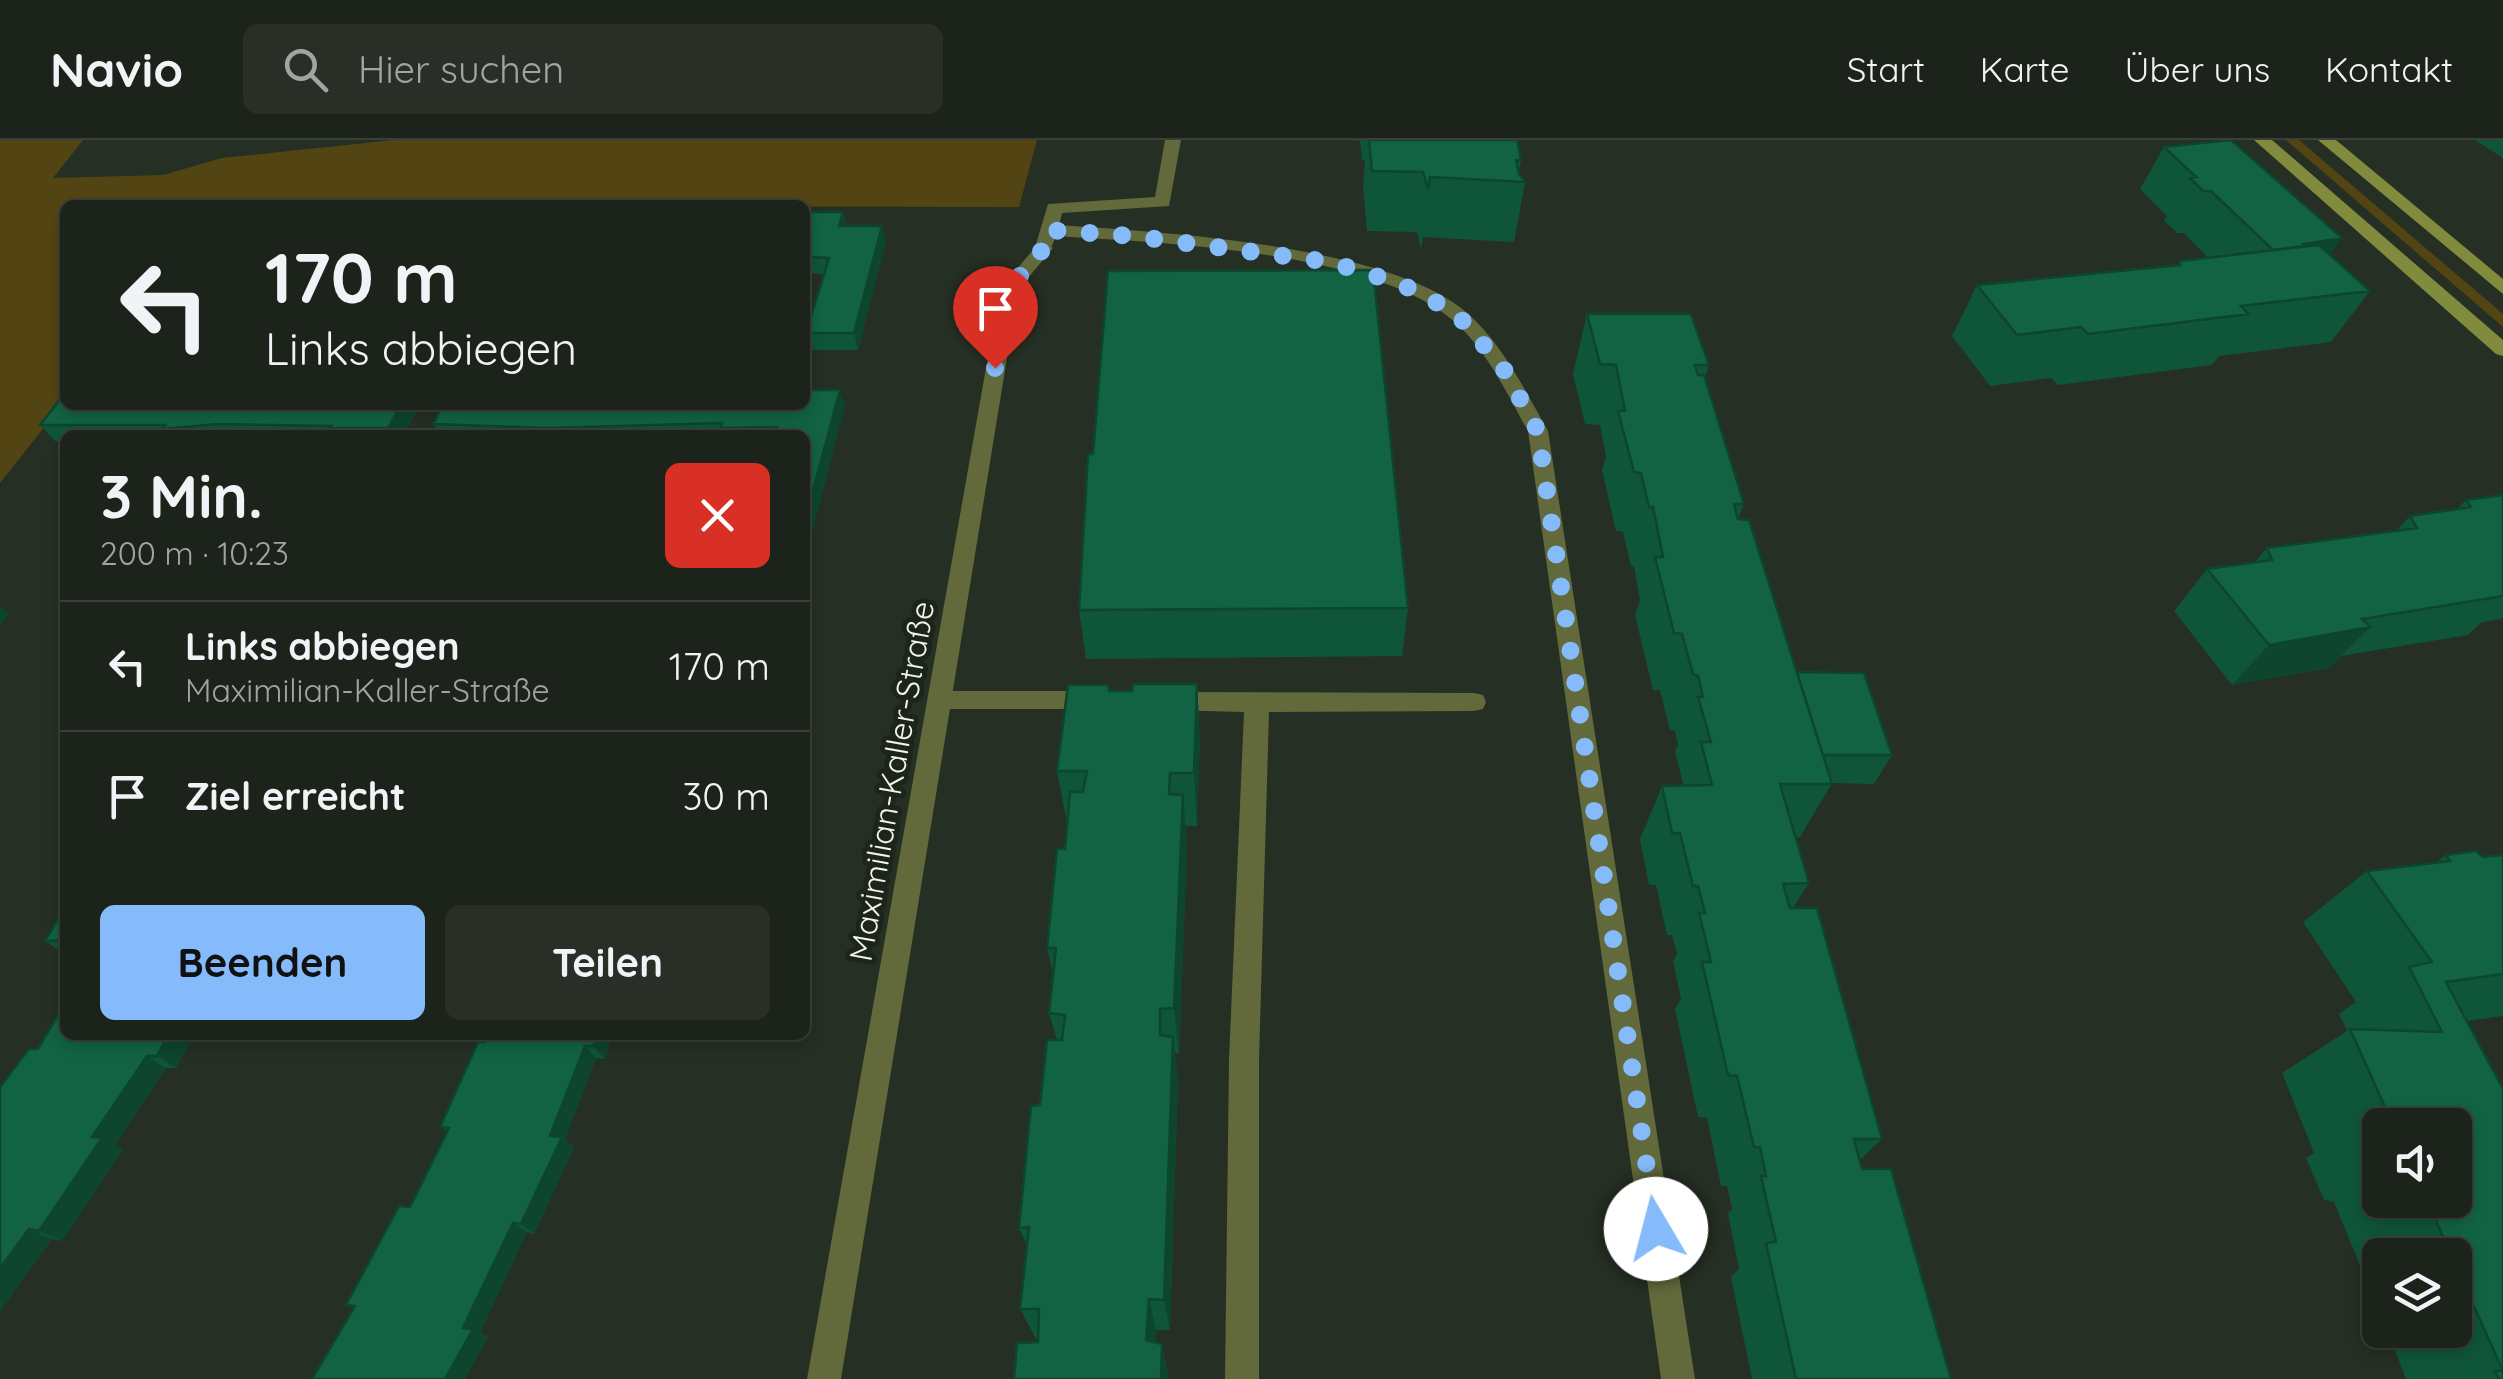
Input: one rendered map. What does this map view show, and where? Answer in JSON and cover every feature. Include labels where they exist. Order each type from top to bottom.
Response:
[{"type":"main road","points":[[2262,140],[2503,350]]},
{"type":"main road","points":[[2326,140],[2503,288]]},
{"type":"street","points":[[1049,229],[1162,202],[1173,140]]},
{"type":"street","points":[[1049,229],[1330,262],[1399,283],[1455,312],[1502,366],[1538,431],[1678,1379]]},
{"type":"street","name":"Maximilian-Kaller-Straße","points":[[824,1379],[1009,289],[1049,229]]},
{"type":"street","points":[[942,700],[1474,702]]},
{"type":"street","points":[[1242,1379],[1244,1060],[1257,703]]},
{"type":"shaded area","points":[[0,140],[83,140],[53,178],[163,175],[222,158],[394,140],[1037,140],[1019,207],[810,207],[810,200],[60,200],[60,407],[0,483]]},
{"type":"shaded area","points":[[2286,140],[2299,140],[2503,314],[2503,327]]},
{"type":"building","points":[[1369,140],[1517,140],[1521,160],[1516,160],[1525,182],[1430,177],[1428,189],[1423,172],[1372,171]]},
{"type":"building","points":[[2231,140],[2342,238],[2273,250],[2211,191],[2203,191],[2190,178],[2196,177],[2164,147]]},
{"type":"building","points":[[810,212],[843,212],[839,226],[882,226],[854,333],[810,333],[810,320],[829,258],[810,257]]},
{"type":"building","points":[[2319,245],[2370,291],[2241,306],[2248,314],[2088,334],[2081,327],[2017,335],[1977,285],[2180,265],[2180,261]]},
{"type":"building","points":[[1373,270],[1408,608],[1079,610],[1088,454],[1093,454],[1108,271]]},
{"type":"building","points":[[1587,314],[1691,314],[1709,365],[1695,365],[1698,375],[1704,375],[1744,504],[1734,504],[1738,519],[1749,520],[1832,784],[1780,784],[1809,883],[1783,884],[1790,908],[1817,908],[1882,1139],[1854,1139],[1862,1169],[1891,1169],[1951,1379],[1796,1379],[1766,1243],[1776,1242],[1761,1176],[1766,1176],[1760,1147],[1754,1147],[1737,1076],[1728,1075],[1702,962],[1711,962],[1699,913],[1705,913],[1698,886],[1693,886],[1680,833],[1672,833],[1662,786],[1712,785],[1701,742],[1711,742],[1698,697],[1703,697],[1682,634],[1674,633],[1655,557],[1663,557],[1653,507],[1649,507],[1641,473],[1634,472],[1618,411],[1625,411],[1616,365],[1600,364]]},
{"type":"building","points":[[810,390],[840,390],[810,501],[810,430],[720,428],[722,423],[548,428],[433,424],[440,410],[810,410]]},
{"type":"building","points":[[60,399],[60,410],[398,410],[388,428],[40,425]]},
{"type":"building","points":[[2503,495],[2503,596],[2362,619],[2370,627],[2269,645],[2207,569],[2272,560],[2267,548],[2417,528],[2410,516],[2471,507],[2466,500]]},
{"type":"building","points":[[1797,672],[1864,673],[1892,755],[1823,755]]},
{"type":"building","points":[[1133,684],[1197,684],[1194,773],[1170,773],[1169,794],[1183,795],[1174,1008],[1160,1009],[1160,1035],[1173,1037],[1164,1300],[1149,1299],[1146,1340],[1162,1344],[1161,1379],[1014,1379],[1017,1343],[1038,1342],[1039,1309],[1020,1309],[1029,1227],[1019,1228],[1031,1106],[1040,1105],[1047,1040],[1062,1040],[1065,1015],[1049,1013],[1056,948],[1047,948],[1057,849],[1065,849],[1070,792],[1083,792],[1087,771],[1057,771],[1068,685],[1108,685],[1109,691],[1132,691]]},
{"type":"building","points":[[2476,851],[2483,857],[2503,855],[2503,974],[2446,982],[2503,1089],[2503,1371],[2472,1302],[2472,1238],[2444,1238],[2435,1218],[2472,1218],[2472,1108],[2386,1108],[2350,1029],[2442,1032],[2409,967],[2432,962],[2367,871],[2450,861],[2446,855]]},
{"type":"building","points":[[60,916],[60,940],[45,941]]},
{"type":"building","points":[[60,1012],[60,1040],[165,1040],[157,1056],[147,1056],[92,1137],[102,1138],[39,1231],[29,1229],[0,1268],[0,1087],[29,1049],[38,1049]]},
{"type":"building","points":[[595,1040],[593,1046],[585,1046],[550,1136],[562,1137],[521,1224],[513,1223],[463,1328],[473,1329],[445,1379],[312,1379],[355,1306],[346,1305],[399,1206],[410,1207],[449,1128],[440,1127],[478,1042]]},
{"type":"route","points":[[995,368],[1009,289],[1044,248],[1048,230],[1133,236],[1330,262],[1399,283],[1455,312],[1502,366],[1538,431],[1656,1229]]}]
